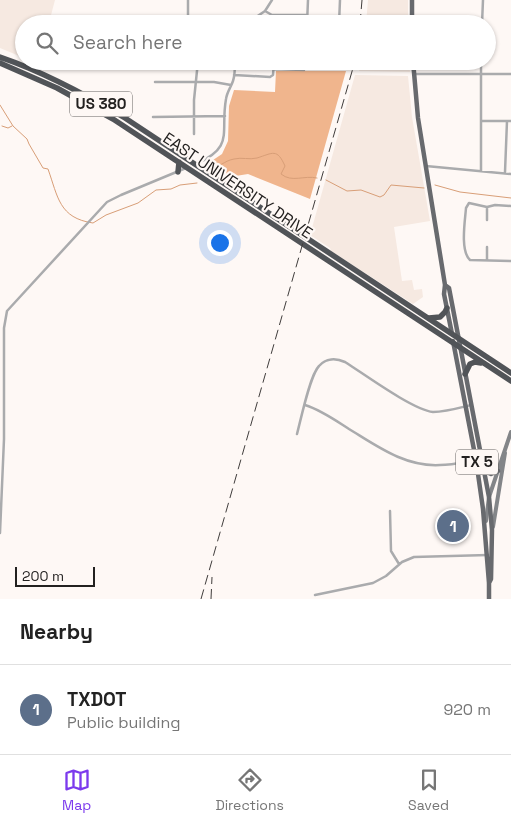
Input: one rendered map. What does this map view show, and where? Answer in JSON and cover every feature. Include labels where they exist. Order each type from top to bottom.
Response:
[{"type":"highway","name":"EAST UNIVERSITY DRIVE","points":[[0,57],[15,64]]},
{"type":"highway","name":"EAST UNIVERSITY DRIVE","points":[[0,63],[15,68]]},
{"type":"highway","name":"EAST UNIVERSITY DRIVE","points":[[21,70],[39,76],[93,107],[188,168],[392,293],[452,333]]},
{"type":"highway","name":"EAST UNIVERSITY DRIVE","points":[[27,70],[89,97],[149,134],[195,164],[325,259],[456,340]]},
{"type":"highway","points":[[144,139],[149,134]]},
{"type":"highway","points":[[178,172],[179,162]]},
{"type":"highway","points":[[388,299],[392,293]]},
{"type":"highway","points":[[428,318],[440,317],[446,308]]},
{"type":"highway","name":"US 380","points":[[452,333],[459,346],[511,381]]},
{"type":"highway","name":"US 380","points":[[456,340],[511,373]]},
{"type":"highway","points":[[465,374],[467,367],[474,363],[482,363],[490,367]]},
{"type":"main road","points":[[412,0],[412,15]]},
{"type":"main road","name":"TX 5","points":[[414,70],[418,118],[426,166],[446,285],[449,288],[456,340],[479,459],[491,579],[488,599]]},
{"type":"main road","name":"TX 5","points":[[446,285],[444,289],[446,308],[452,333]]},
{"type":"main road","name":"TX 5","points":[[459,346],[469,406]]},
{"type":"main road","name":"TX 5","points":[[479,459],[484,471],[489,498],[492,530],[489,555]]},
{"type":"main road","points":[[484,471],[491,474],[498,471]]},
{"type":"street","points":[[188,0],[189,15]]},
{"type":"street","points":[[259,15],[265,11],[272,0]]},
{"type":"street","points":[[307,15],[308,0]]},
{"type":"street","points":[[339,15],[340,0]]},
{"type":"street","points":[[482,15],[483,0]]},
{"type":"street","points":[[265,11],[270,15]]},
{"type":"street","points":[[194,134],[197,70]]},
{"type":"street","points":[[0,533],[4,439],[4,328],[7,311],[107,202],[212,157],[220,148],[224,135],[226,98],[234,70]]},
{"type":"street","points":[[234,75],[270,77],[274,70]]},
{"type":"street","points":[[480,70],[481,171]]},
{"type":"street","points":[[414,74],[511,74]]},
{"type":"street","points":[[155,82],[218,82],[231,85]]},
{"type":"street","points":[[153,117],[225,116]]},
{"type":"street","points":[[480,121],[511,121]]},
{"type":"street","points":[[505,173],[506,121]]},
{"type":"street","points":[[426,166],[511,174]]},
{"type":"street","points":[[511,206],[495,205],[487,207],[469,203],[466,208],[464,246],[468,259],[511,261]]},
{"type":"street","points":[[486,220],[487,207]]},
{"type":"street","points":[[487,247],[487,260]]},
{"type":"street","points":[[297,434],[316,370],[324,362],[335,359],[345,362],[424,410],[438,412],[469,406]]},
{"type":"street","points":[[305,405],[320,410],[387,452],[405,460],[419,464],[436,465],[479,459]]},
{"type":"street","points":[[485,528],[489,498],[511,432]]},
{"type":"street","points":[[492,530],[505,452]]},
{"type":"street","points":[[390,511],[391,551],[399,564]]},
{"type":"street","points":[[315,595],[373,583],[383,578],[399,564],[411,558],[421,556],[489,555]]},
{"type":"shaded area","points":[[0,0],[55,0],[51,15],[15,15],[15,54],[0,48]]},
{"type":"shaded area","points":[[368,0],[408,0],[408,15],[367,15]]},
{"type":"shaded area","points":[[410,70],[410,72],[359,71]]},
{"type":"shaded area","points":[[276,71],[346,71],[310,199],[248,174],[223,178],[207,164],[222,154],[228,141],[229,106],[234,90],[275,92]]},
{"type":"shaded area","points":[[355,75],[408,76],[412,117],[430,221],[394,227],[402,281],[412,280],[414,290],[422,289],[423,297],[413,304],[331,251],[330,248],[310,235]]},
{"type":"waterway","points":[[0,105],[13,126],[27,139],[43,168],[48,169],[58,197],[66,211],[82,220],[93,223],[106,215],[138,203],[156,190],[171,189],[180,185],[197,183]]},
{"type":"waterway","points":[[2,126],[8,128],[12,126]]},
{"type":"waterway","points":[[208,167],[234,159],[254,159],[274,153],[280,156],[285,166],[281,174],[285,177],[317,178]]},
{"type":"waterway","points":[[326,180],[347,191],[361,190],[380,197],[384,195],[391,185],[424,188]]},
{"type":"waterway","points":[[435,185],[460,192],[511,198]]},
{"type":"railway","points":[[361,15],[362,0]]},
{"type":"railway","points":[[201,599],[352,70]]},
{"type":"railway","points":[[211,599],[212,577]]},
{"type":"place","name":"TXDOT","points":[[453,526]]}]
